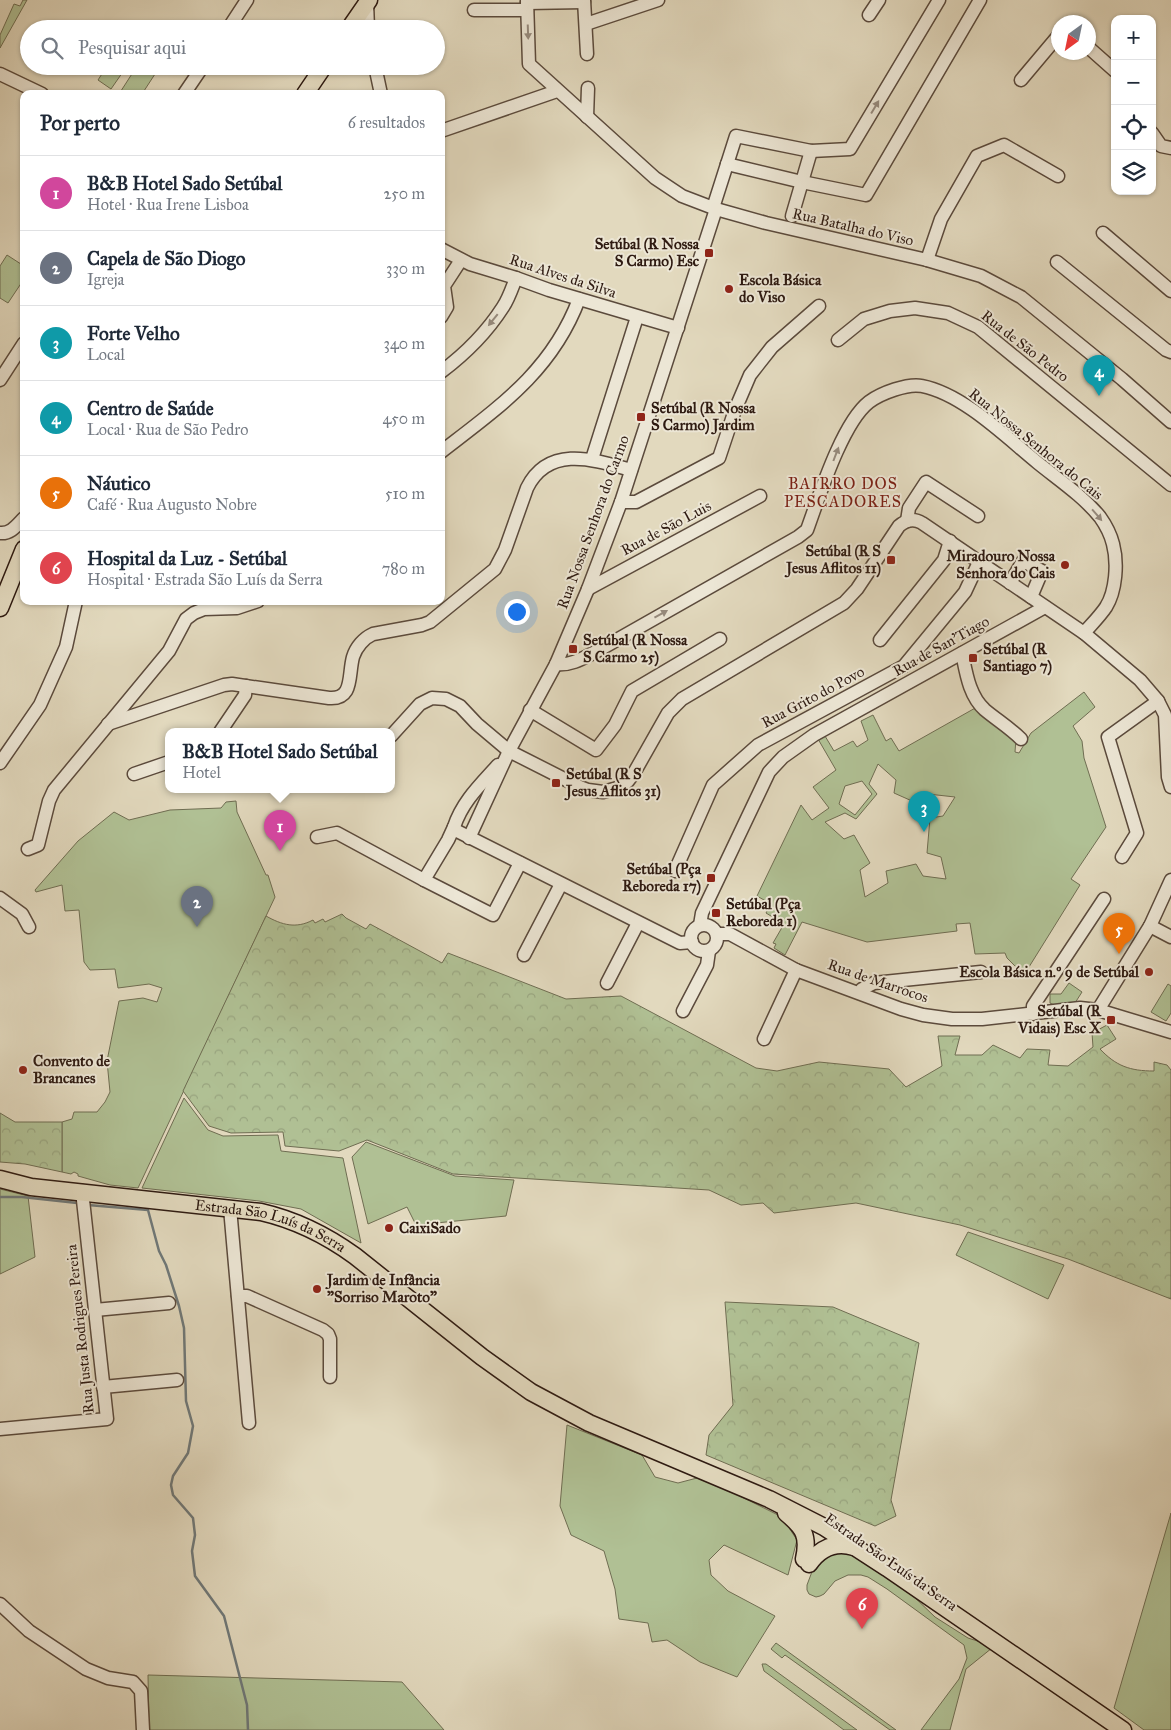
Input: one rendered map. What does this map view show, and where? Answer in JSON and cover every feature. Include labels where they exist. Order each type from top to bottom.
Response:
[{"type":"main road","points":[[355,20],[368,1]]},
{"type":"main road","points":[[308,90],[318,75]]},
{"type":"main road","points":[[0,608],[20,559]]},
{"type":"main road","name":"Estrada São Luís da Serra","points":[[0,1179],[20,1185],[230,1208],[277,1216],[315,1230],[335,1241],[500,1371],[544,1400],[581,1420],[791,1509],[829,1530],[1124,1730]]},
{"type":"main road","name":"Estrada São Luís da Serra","points":[[500,1371],[532,1391],[584,1417],[769,1489],[821,1513],[914,1575],[1124,1730]]},
{"type":"main road","points":[[757,1494],[780,1508],[801,1526],[805,1535],[807,1562],[822,1550],[833,1545],[841,1544],[858,1548]]},
{"type":"street","points":[[234,20],[247,0]]},
{"type":"street","points":[[586,24],[658,0]]},
{"type":"street","points":[[870,15],[879,0]]},
{"type":"street","points":[[792,216],[812,151],[850,148],[939,0]]},
{"type":"street","points":[[727,164],[866,195],[980,0]]},
{"type":"street","points":[[368,1],[368,20]]},
{"type":"street","points":[[474,10],[527,4],[584,1],[587,54]]},
{"type":"street","name":"Rua Batalha do Viso","points":[[527,4],[529,64],[655,178],[682,196],[714,209],[788,229],[926,260],[980,276],[1021,297],[1122,379],[1171,422]]},
{"type":"street","points":[[1021,80],[1051,44]]},
{"type":"street","points":[[1096,54],[1111,67]]},
{"type":"street","points":[[0,74],[34,90]]},
{"type":"street","points":[[187,90],[197,75]]},
{"type":"street","points":[[377,75],[380,90]]},
{"type":"street","points":[[587,117],[588,88]]},
{"type":"street","points":[[445,130],[558,91]]},
{"type":"street","name":"Rua Nossa Senhora do Carmo","points":[[509,751],[556,664],[588,589],[621,502],[678,328],[736,136],[812,151]]},
{"type":"street","points":[[1156,139],[1161,146],[1171,148]]},
{"type":"street","points":[[926,260],[941,218],[977,156],[1004,145],[1058,176]]},
{"type":"street","points":[[1103,233],[1171,291]]},
{"type":"street","name":"Rua Alves da Silva","points":[[445,251],[461,260],[549,290],[678,328]]},
{"type":"street","points":[[445,284],[461,260]]},
{"type":"street","points":[[1057,262],[1166,350],[1171,352]]},
{"type":"street","points":[[445,369],[464,353],[490,324],[504,306],[516,278]]},
{"type":"street","points":[[445,293],[447,307],[445,311]]},
{"type":"street","points":[[445,449],[481,422],[523,386],[554,347],[579,299]]},
{"type":"street","points":[[621,502],[636,502],[717,461],[721,455],[742,391],[763,357],[819,306]]},
{"type":"street","name":"Rua de São Pedro","points":[[838,340],[864,319],[890,311],[914,308],[948,313],[978,327],[1171,485]]},
{"type":"street","points":[[592,459],[636,316]]},
{"type":"street","points":[[0,380],[5,360],[20,347]]},
{"type":"street","name":"Rua Nossa Senhora do Cais","points":[[556,664],[565,666],[599,650],[798,537],[807,530],[839,446],[855,417],[869,402],[898,388],[921,385],[946,394],[969,408],[1082,498],[1101,518],[1113,544],[1116,564],[1113,590],[1106,608],[1084,633]]},
{"type":"street","points":[[108,724],[224,685],[232,684],[328,698],[342,697],[348,688],[353,656],[364,640],[373,634],[430,622],[495,568],[505,550],[523,496],[535,475],[550,464],[574,458],[592,459],[631,470]]},
{"type":"street","points":[[907,521],[909,508],[926,482],[978,516]]},
{"type":"street","name":"Rua de São Luis","points":[[588,589],[760,496]]},
{"type":"street","points":[[395,732],[420,704],[432,698],[446,699],[460,706],[477,724],[509,751],[588,790],[603,792],[621,787],[634,773],[668,713],[682,699],[844,603],[857,589],[896,530],[907,521],[918,521],[1084,633],[1140,680],[1158,701],[1165,716],[1168,777],[1171,787]]},
{"type":"street","points":[[0,532],[4,533],[12,530],[20,522]]},
{"type":"street","points":[[880,640],[944,560],[950,542]]},
{"type":"street","points":[[1010,583],[1024,561],[1042,570],[1031,597]]},
{"type":"street","name":"Rua Grito do Povo","points":[[675,871],[713,785],[758,745],[904,666],[965,592],[979,562]]},
{"type":"street","points":[[0,763],[40,704],[66,647],[75,605]]},
{"type":"street","points":[[28,849],[38,845],[49,801],[54,790],[169,651],[186,619],[203,605],[237,608],[246,605]]},
{"type":"street","name":"Rua de San'Tiago","points":[[700,925],[702,913],[769,772],[783,757],[814,735],[1046,607]]},
{"type":"street","points":[[530,710],[596,750],[615,724],[632,691],[720,639]]},
{"type":"street","points":[[962,652],[967,676],[983,709],[1011,729],[1021,739]]},
{"type":"street","points":[[223,728],[245,695],[246,686]]},
{"type":"street","points":[[1122,857],[1137,833],[1108,737],[1158,701]]},
{"type":"street","points":[[461,833],[458,816],[467,799],[509,751]]},
{"type":"street","points":[[424,880],[448,840],[461,833],[482,810],[509,751]]},
{"type":"street","points":[[134,774],[165,763]]},
{"type":"street","points":[[467,799],[480,805],[482,810]]},
{"type":"street","points":[[317,837],[336,833],[493,915],[520,863]]},
{"type":"street","points":[[461,833],[680,944],[692,942]]},
{"type":"street","points":[[1098,1010],[1150,926],[1171,880]]},
{"type":"street","points":[[524,955],[561,884]]},
{"type":"street","points":[[0,898],[22,914],[29,927]]},
{"type":"street","points":[[1033,1014],[1033,1006],[1104,899]]},
{"type":"street","points":[[607,982],[638,923]]},
{"type":"street","points":[[683,1012],[707,965],[709,951],[716,944],[717,934],[712,927],[700,925],[692,932],[692,942],[698,950],[709,951]]},
{"type":"street","points":[[1150,926],[1171,937]]},
{"type":"street","name":"Rua de Marrocos","points":[[717,934],[730,934],[796,970],[830,984],[923,1015],[982,1020],[1080,1008],[1098,1010],[1171,1032]]},
{"type":"street","points":[[764,1039],[796,970]]},
{"type":"street","points":[[860,993],[862,989],[874,983],[981,972]]},
{"type":"street","points":[[1045,989],[1046,1002],[1050,1012]]},
{"type":"street","name":"Rua Justa Rodrigues Pereira","points":[[0,1429],[106,1419],[82,1191]]},
{"type":"street","points":[[230,1208],[249,1423]]},
{"type":"street","points":[[238,1296],[247,1296],[328,1334],[330,1339],[330,1377]]},
{"type":"street","points":[[95,1310],[169,1303]]},
{"type":"street","points":[[103,1387],[178,1380]]},
{"type":"street","points":[[0,1604],[29,1631],[86,1669],[108,1678],[133,1682],[141,1691],[143,1730]]},
{"type":"green space","points":[[23,0],[27,0],[0,48],[0,35],[14,4],[20,6]]},
{"type":"green space","points":[[101,75],[121,75],[111,89],[98,80]]},
{"type":"green space","points":[[131,75],[154,75],[145,90],[122,90]]},
{"type":"green space","points":[[7,255],[20,263],[20,285],[8,303],[0,298],[0,266]]},
{"type":"green space","points":[[1084,692],[1095,707],[1073,726],[1082,741],[1084,758],[1106,827],[1071,879],[1080,885],[1024,975],[1007,958],[1005,953],[975,954],[970,923],[956,924],[957,931],[867,942],[802,922],[785,955],[774,948],[776,944],[773,943],[784,924],[766,913],[771,904],[757,896],[801,805],[812,820],[829,808],[813,787],[836,770],[818,739],[825,736],[834,751],[853,741],[857,747],[868,740],[861,721],[873,715],[886,741],[891,738],[899,751],[977,707],[1016,738],[1015,752],[1019,753],[1031,733]],"holes":[[[878,764],[896,780],[894,793],[921,805],[928,794],[955,797],[943,816],[930,818],[927,853],[941,857],[946,879],[923,876],[916,864],[886,871],[888,883],[865,897],[860,870],[870,863],[854,835],[844,839],[825,822],[845,813],[856,819],[877,794],[869,784]],[[862,781],[872,794],[855,815],[839,804],[845,786]]]},
{"type":"green space","points":[[236,801],[237,812],[266,875],[268,875],[275,897],[138,1188],[110,1185],[78,1176],[74,1172],[71,1174],[62,1172],[62,1122],[72,1119],[74,1112],[97,1112],[110,1092],[107,1061],[119,1001],[143,998],[157,1002],[162,988],[149,984],[118,988],[115,969],[90,970],[84,962],[79,910],[65,911],[62,885],[36,892],[35,890],[78,841],[114,812],[129,820],[170,810],[221,808],[226,802]]},
{"type":"green space","points":[[342,914],[366,929],[370,924],[442,963],[448,953],[566,999],[621,996],[756,1068],[777,1071],[819,1062],[889,1069],[906,1087],[942,1066],[938,1036],[960,1036],[955,1055],[982,1055],[993,1045],[1020,1058],[1027,1049],[1050,1050],[1048,1065],[1068,1066],[1093,1047],[1092,1033],[1107,1025],[1116,1039],[1100,1049],[1112,1060],[1131,1069],[1154,1071],[1154,1062],[1167,1065],[1171,1070],[1171,1299],[1068,1259],[960,1225],[856,1203],[774,1213],[763,1203],[741,1205],[709,1190],[453,1174],[367,1140],[339,1151],[285,1146],[283,1132],[231,1133],[209,1126],[183,1091],[266,916],[283,924],[295,925],[313,920],[315,923],[323,919],[325,922]]},
{"type":"green space","points":[[1069,983],[1082,992],[1075,1003],[1054,1005],[1050,1003],[1050,994],[1061,994]]},
{"type":"green space","points":[[1168,984],[1171,986],[1171,1013],[1166,1021],[1151,1012]]},
{"type":"green space","points":[[184,1098],[208,1130],[223,1136],[278,1135],[281,1151],[343,1158],[361,1243],[301,1209],[259,1201],[142,1188]]},
{"type":"green space","points":[[0,1113],[15,1122],[62,1122],[62,1172],[25,1164],[0,1162]]},
{"type":"green space","points":[[366,1142],[455,1176],[514,1180],[506,1216],[416,1225],[407,1207],[368,1224],[352,1157]]},
{"type":"green space","points":[[0,1189],[28,1196],[35,1257],[0,1274]]},
{"type":"green space","points":[[968,1232],[1064,1265],[1048,1299],[956,1255]]},
{"type":"green space","points":[[725,1302],[833,1307],[919,1343],[891,1500],[896,1516],[875,1526],[706,1455],[709,1435],[733,1405]]},
{"type":"green space","points":[[567,1425],[642,1455],[655,1477],[678,1483],[697,1478],[724,1488],[782,1517],[797,1540],[788,1575],[724,1545],[709,1560],[711,1575],[728,1591],[775,1616],[737,1677],[700,1662],[667,1640],[652,1642],[648,1623],[619,1619],[615,1589],[604,1551],[571,1535],[560,1506]]},
{"type":"green space","points":[[1171,1513],[1171,1730],[1144,1730],[1114,1708]]},
{"type":"green space","points":[[830,1553],[849,1553],[908,1591],[935,1617],[968,1638],[987,1644],[992,1648],[966,1669],[950,1730],[921,1730],[959,1679],[967,1658],[964,1645],[868,1577],[848,1575],[835,1581],[820,1596],[816,1597],[809,1594],[807,1585],[813,1569]]},
{"type":"green space","points":[[776,1643],[896,1730],[890,1730],[785,1655],[782,1658],[771,1649]]},
{"type":"green space","points":[[762,1664],[766,1664],[857,1730],[844,1730],[764,1671]]},
{"type":"green space","points":[[148,1675],[402,1682],[444,1730],[149,1730]]},
{"type":"waterway","points":[[0,1197],[22,1197],[77,1203]]},
{"type":"waterway","points":[[88,1205],[148,1210],[159,1251],[166,1265],[179,1306],[184,1328],[186,1401],[193,1426],[188,1453],[173,1476],[171,1485],[173,1495],[193,1518],[195,1535],[192,1551],[195,1576],[224,1616],[247,1705],[248,1730]]},
{"type":"place","name":"Setúbal (R Nossa S Carmo) Esc","points":[[709,253]]},
{"type":"place","name":"Escola Básica do Viso","points":[[729,289]]},
{"type":"place","name":"Centro de Saúde","points":[[1099,396]]},
{"type":"place","name":"Setúbal (R Nossa S Carmo) Jardim","points":[[641,417]]},
{"type":"place","name":"Setúbal (R S Jesus Aflitos 11)","points":[[891,560]]},
{"type":"place","name":"Miradouro Nossa Senhora do Cais","points":[[1065,565]]},
{"type":"place","name":"Setúbal (R Nossa S Carmo 25)","points":[[573,649]]},
{"type":"place","name":"Setúbal (R Santiago 7)","points":[[973,658]]},
{"type":"place","name":"Setúbal (R S Jesus Aflitos 31)","points":[[556,783]]},
{"type":"place","name":"Forte Velho","points":[[924,832]]},
{"type":"place","name":"B&B Hotel Sado Setúbal","points":[[280,851]]},
{"type":"place","name":"Setúbal (Pça Reboreda 17)","points":[[711,878]]},
{"type":"place","name":"Setúbal (Pça Reboreda 1)","points":[[716,913]]},
{"type":"place","name":"Capela de São Diogo","points":[[197,927]]},
{"type":"place","name":"Náutico","points":[[1119,954]]},
{"type":"place","name":"Escola Básica n.º 9 de Setúbal","points":[[1149,972]]},
{"type":"place","name":"Setúbal (R Vidais) Esc X","points":[[1111,1020]]},
{"type":"place","name":"Convento de Brancanes","points":[[23,1070]]},
{"type":"place","name":"CaixiSado","points":[[389,1228]]},
{"type":"place","name":"Jardim de Infância \"Sorriso Maroto\"","points":[[317,1289]]},
{"type":"place","name":"Hospital da Luz - Setúbal","points":[[862,1629]]},
{"type":"district","name":"BAIRRO DOS PESCADORES","points":[[843,492]]}]
